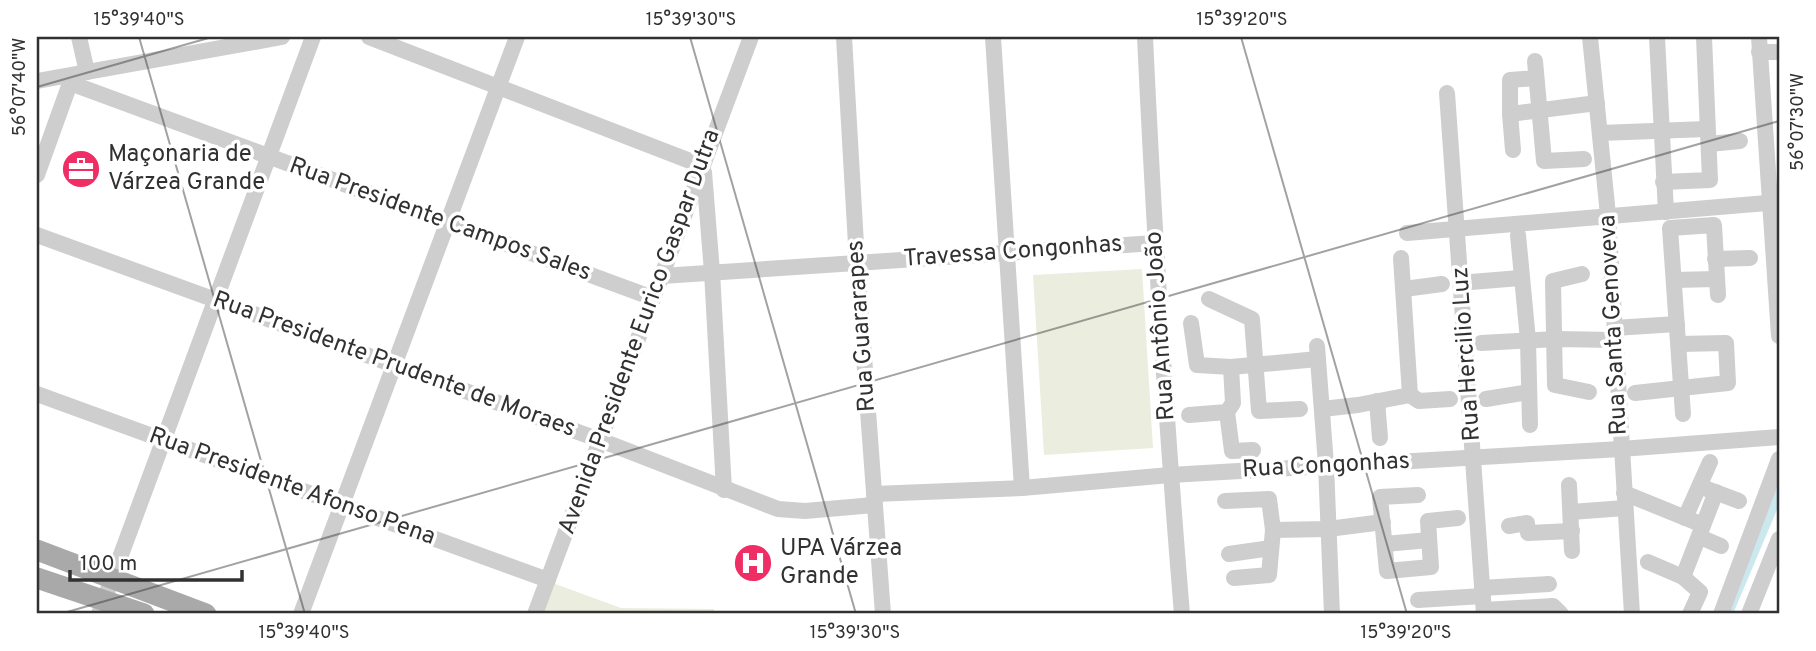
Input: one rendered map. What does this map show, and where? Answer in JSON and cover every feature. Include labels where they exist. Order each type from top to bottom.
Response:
[{"type":"main road","points":[[37,550],[206,614]]},
{"type":"main road","points":[[37,578],[102,607],[144,614]]},
{"type":"street","points":[[37,175],[77,76],[79,37]]},
{"type":"street","points":[[37,81],[77,76],[282,37]]},
{"type":"street","points":[[102,607],[313,37]]},
{"type":"street","points":[[369,37],[703,166],[712,272],[724,490]]},
{"type":"street","points":[[301,614],[517,37]]},
{"type":"street","name":"Rua Guararapes","points":[[844,37],[857,262],[883,614]]},
{"type":"street","points":[[993,37],[1021,488]]},
{"type":"street","name":"Rua Antônio João","points":[[1145,37],[1155,243],[1182,614]]},
{"type":"street","name":"Rua Santa Genoveva","points":[[1590,37],[1608,215],[1632,614]]},
{"type":"street","points":[[1657,37],[1665,212]]},
{"type":"street","points":[[1663,182],[1710,180],[1710,37]]},
{"type":"street","name":"Avenida Presidente Eurico Gaspar Dutra","points":[[535,614],[703,166],[746,41]]},
{"type":"street","points":[[1779,52],[1759,44],[1775,202],[1779,336]]},
{"type":"street","points":[[1535,61],[1544,161],[1584,159]]},
{"type":"street","name":"Rua Presidente Campos Sales","points":[[77,76],[269,156],[653,298]]},
{"type":"street","points":[[1513,150],[1510,80],[1536,78]]},
{"type":"street","name":"Rua Hercilio Luz","points":[[1447,93],[1483,602]]},
{"type":"street","points":[[1510,114],[1597,103]]},
{"type":"street","points":[[1600,133],[1661,131],[1740,141]]},
{"type":"street","points":[[1407,233],[1775,202]]},
{"type":"street","points":[[1674,280],[1717,287],[1714,225],[1670,228],[1683,414]]},
{"type":"street","name":"Rua Presidente Prudente de Moraes","points":[[37,235],[600,440],[724,490],[787,510],[874,500]]},
{"type":"street","points":[[1518,235],[1528,340],[1530,425]]},
{"type":"street","name":"Travessa Congonhas","points":[[662,276],[1155,243]]},
{"type":"street","points":[[1401,258],[1410,395]]},
{"type":"street","points":[[1715,259],[1750,258]]},
{"type":"street","points":[[1582,274],[1553,281],[1555,385],[1589,392]]},
{"type":"street","points":[[1471,282],[1520,278]]},
{"type":"street","points":[[1404,289],[1442,284]]},
{"type":"street","points":[[1209,299],[1252,319],[1259,411],[1300,409]]},
{"type":"street","points":[[1191,323],[1197,365],[1255,365],[1318,353],[1332,614]]},
{"type":"street","points":[[1481,343],[1614,334],[1677,324]]},
{"type":"street","points":[[1635,393],[1728,383],[1726,343],[1679,344]]},
{"type":"street","points":[[1231,367],[1234,403],[1227,412],[1232,451],[1253,450]]},
{"type":"street","points":[[1486,399],[1529,393]]},
{"type":"street","name":"Rua Presidente Afonso Pena","points":[[37,394],[548,580]]},
{"type":"street","points":[[1322,409],[1410,395],[1419,401],[1450,399]]},
{"type":"street","points":[[1377,401],[1380,438]]},
{"type":"street","points":[[1189,415],[1227,412]]},
{"type":"street","name":"Rua Congonhas","points":[[874,500],[1170,475],[1621,449],[1779,437]]},
{"type":"street","points":[[1721,614],[1779,460]]},
{"type":"street","points":[[1685,518],[1710,462]]},
{"type":"street","points":[[1569,485],[1572,551]]},
{"type":"street","points":[[1698,487],[1739,501]]},
{"type":"street","points":[[1683,577],[1716,492]]},
{"type":"street","points":[[1418,495],[1380,498],[1387,571],[1431,567],[1428,521],[1458,518]]},
{"type":"street","points":[[1225,501],[1269,499],[1273,530],[1269,575],[1234,578]]},
{"type":"street","points":[[1571,512],[1624,500],[1685,518],[1721,546]]},
{"type":"street","points":[[1273,530],[1328,529],[1383,522]]},
{"type":"street","points":[[1509,526],[1527,523],[1528,533],[1572,531]]},
{"type":"street","points":[[1385,544],[1429,540]]},
{"type":"street","points":[[1749,614],[1779,540]]},
{"type":"street","points":[[1228,554],[1271,548]]},
{"type":"street","points":[[1648,562],[1683,577],[1700,592],[1690,614]]},
{"type":"street","points":[[1483,602],[1549,584]]},
{"type":"street","points":[[1418,600],[1553,607],[1561,614]]},
{"type":"shaded area","points":[[1142,269],[1153,448],[1044,455],[1033,275]]},
{"type":"shaded area","points":[[550,582],[621,608],[714,609],[714,614],[537,614]]},
{"type":"water","points":[[1779,469],[1779,505],[1733,614],[1724,614]]},
{"type":"place","name":"Maçonaria de Várzea Grande","points":[[81,169]]},
{"type":"place","name":"UPA Várzea Grande","points":[[753,563]]}]
